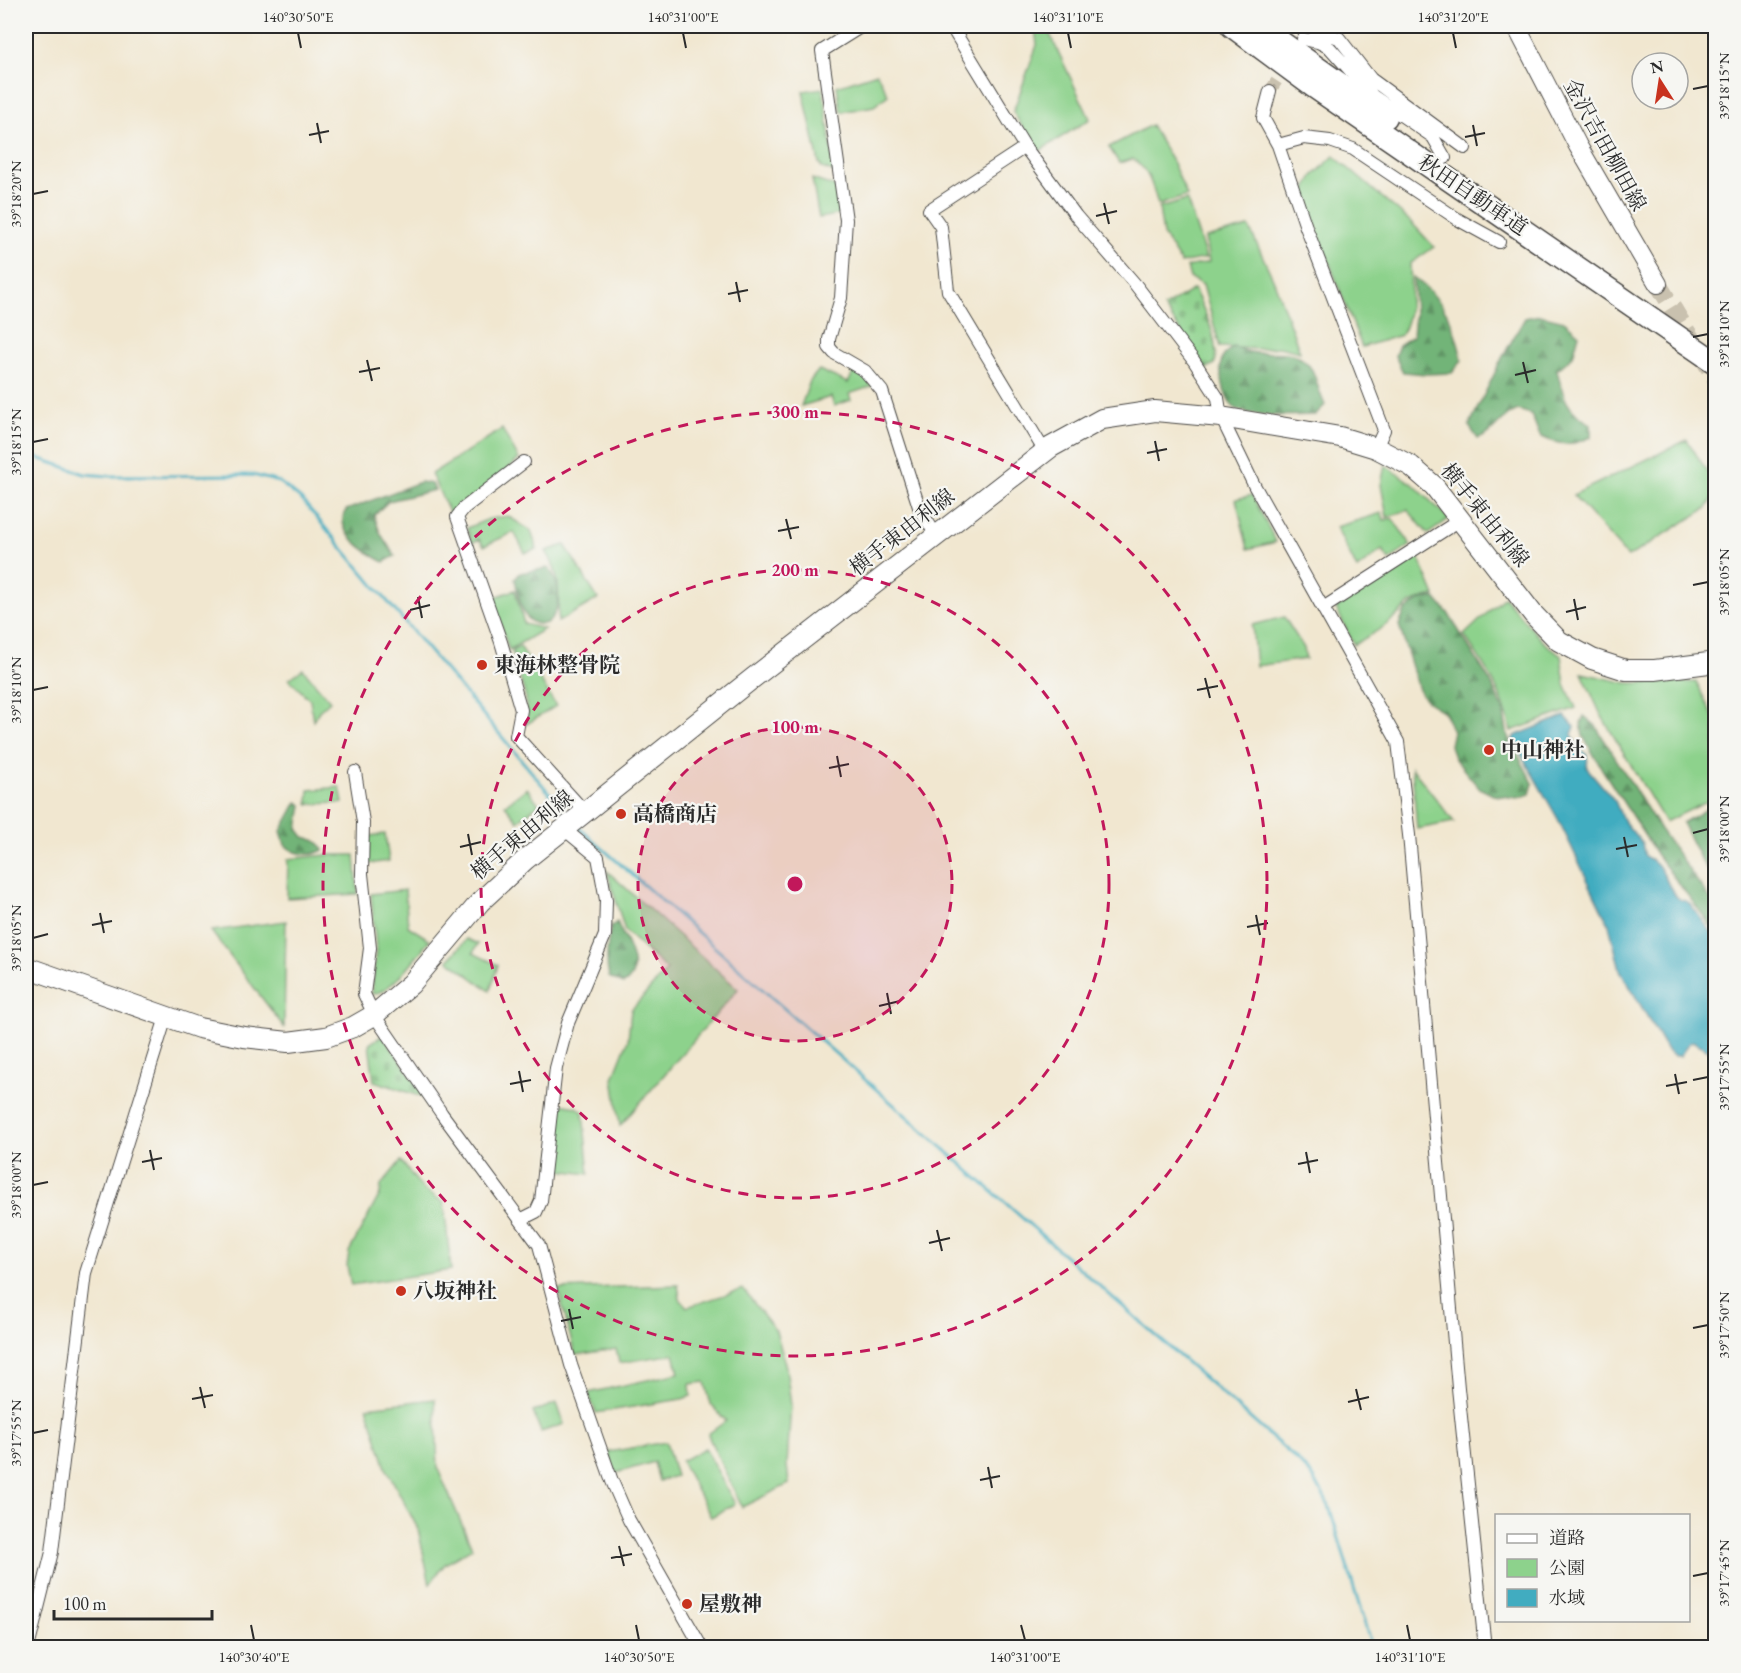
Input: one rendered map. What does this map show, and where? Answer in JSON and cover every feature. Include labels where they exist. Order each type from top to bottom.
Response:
[{"type":"highway","name":"秋田自動車道","points":[[1232,26],[1313,86],[1716,363]]},
{"type":"highway","name":"秋田自動車道","points":[[1258,26],[1455,153],[1716,345]]},
{"type":"main road","name":"金沢吉田柳田線","points":[[1516,26],[1578,146],[1658,284]]},
{"type":"main road","name":"横手東由利線","points":[[26,967],[199,1028],[288,1042],[326,1037],[353,1028],[374,1015],[411,984],[480,902],[585,812],[1045,452],[1102,419],[1127,413],[1155,411],[1221,417],[1340,437],[1376,448],[1424,476],[1533,614],[1559,640],[1592,659],[1626,669],[1656,670],[1716,662]]},
{"type":"street","points":[[862,26],[822,51],[846,220],[841,298],[829,339],[829,347],[834,353],[865,371],[882,391],[920,510],[936,536]]},
{"type":"street","points":[[951,26],[1025,147],[1076,216],[1135,284],[1194,361],[1218,398],[1221,417],[1254,485],[1398,742],[1410,847],[1458,1388],[1485,1647]]},
{"type":"street","points":[[1317,28],[1339,38],[1371,79],[1455,153],[1373,96],[1330,48],[1318,42],[1303,39],[1317,28]]},
{"type":"street","points":[[1270,91],[1263,118],[1278,146],[1306,227],[1384,430],[1376,448]]},
{"type":"street","points":[[1278,146],[1304,138],[1330,141],[1353,149],[1459,220],[1499,242]]},
{"type":"street","points":[[1025,147],[928,210],[941,227],[948,291],[1045,452]]},
{"type":"street","points":[[524,462],[464,508],[457,517],[501,642],[520,710],[516,736],[585,812]]},
{"type":"street","points":[[1323,608],[1460,520]]},
{"type":"street","points":[[355,772],[363,822],[362,874],[370,948],[364,994],[374,1015],[442,1114],[522,1219],[539,1245],[571,1365],[612,1481],[629,1520],[702,1647]]},
{"type":"street","points":[[522,1219],[536,1212],[541,1201],[543,1165],[556,1068],[568,1023],[605,935],[606,900],[598,857],[564,829]]},
{"type":"street","points":[[28,1647],[52,1552],[86,1273],[166,1017]]},
{"type":"green space","points":[[1046,26],[1090,119],[1038,152],[1013,112],[1037,45],[1035,28]]},
{"type":"green space","points":[[877,73],[888,95],[874,106],[841,112],[837,86]]},
{"type":"green space","points":[[823,88],[835,173],[822,168],[819,163],[803,91]]},
{"type":"green space","points":[[1151,125],[1173,163],[1187,196],[1158,205],[1152,185],[1143,168],[1133,159],[1119,163],[1109,147]]},
{"type":"green space","points":[[1334,156],[1411,222],[1434,247],[1410,264],[1411,291],[1408,318],[1401,335],[1362,347],[1303,195],[1313,176]]},
{"type":"green space","points":[[812,179],[836,187],[842,214],[819,218]]},
{"type":"green space","points":[[1187,200],[1206,258],[1181,263],[1163,235],[1159,208]]},
{"type":"green space","points":[[1249,227],[1274,281],[1300,352],[1279,347],[1259,349],[1220,347],[1203,285],[1190,278],[1187,267],[1209,262],[1205,238]]},
{"type":"green space","points":[[1413,277],[1433,294],[1451,323],[1462,360],[1452,373],[1403,372],[1395,356],[1399,345],[1413,336],[1415,314]]},
{"type":"green space","points":[[1194,289],[1210,326],[1215,345],[1215,364],[1206,369],[1164,307]]},
{"type":"green space","points":[[1540,315],[1564,321],[1579,334],[1573,356],[1557,370],[1567,402],[1576,414],[1591,424],[1591,437],[1566,444],[1547,439],[1540,436],[1531,414],[1518,410],[1506,417],[1484,437],[1478,439],[1469,426],[1503,356],[1525,318]]},
{"type":"green space","points":[[1234,347],[1255,353],[1290,354],[1302,359],[1312,370],[1325,405],[1315,415],[1262,415],[1235,408],[1227,397],[1221,369],[1221,361]]},
{"type":"green space","points":[[855,369],[873,386],[849,394],[851,400],[834,406],[831,397],[801,406],[810,381],[819,370],[848,383]]},
{"type":"green space","points":[[502,429],[519,459],[452,518],[431,474]]},
{"type":"green space","points":[[1687,440],[1715,484],[1715,495],[1707,508],[1628,557],[1573,495]]},
{"type":"green space","points":[[1385,465],[1414,485],[1449,519],[1428,534],[1408,510],[1387,517],[1381,485]]},
{"type":"green space","points":[[420,482],[432,484],[435,490],[389,501],[374,515],[380,533],[395,556],[384,562],[362,548],[348,534],[343,518],[346,510]]},
{"type":"green space","points":[[1252,495],[1276,542],[1248,549],[1236,499]]},
{"type":"green space","points":[[1382,513],[1384,520],[1392,518],[1411,545],[1389,560],[1382,550],[1357,569],[1336,527]]},
{"type":"green space","points":[[508,516],[531,531],[537,549],[525,553],[514,532],[484,546],[479,539],[472,543],[467,528],[489,519]]},
{"type":"green space","points":[[565,545],[598,599],[558,622],[557,576],[546,551]]},
{"type":"green space","points":[[1418,556],[1435,596],[1407,606],[1383,627],[1354,645],[1336,608]]},
{"type":"green space","points":[[548,568],[557,588],[557,604],[552,618],[547,623],[538,624],[532,622],[523,610],[515,579],[520,573]]},
{"type":"green space","points":[[515,590],[524,624],[544,629],[509,650],[492,598]]},
{"type":"green space","points":[[1504,597],[1542,641],[1561,656],[1565,684],[1576,708],[1511,731],[1499,693],[1464,635]]},
{"type":"green space","points":[[1435,598],[1448,613],[1490,681],[1503,709],[1508,737],[1533,783],[1530,794],[1518,798],[1493,795],[1479,788],[1454,758],[1450,745],[1453,731],[1444,712],[1429,703],[1420,693],[1399,625],[1405,611],[1420,600]]},
{"type":"green space","points":[[1284,617],[1304,648],[1306,659],[1256,666],[1252,625]]},
{"type":"green space","points":[[520,646],[556,706],[527,724],[526,698],[512,651]]},
{"type":"green space","points":[[303,669],[330,701],[319,711],[313,721],[310,700],[289,679]]},
{"type":"green space","points":[[1582,673],[1627,683],[1696,682],[1715,720],[1715,798],[1665,822],[1601,715]]},
{"type":"green space","points":[[1584,716],[1595,725],[1659,828],[1715,906],[1715,931],[1657,855],[1602,769],[1583,736],[1581,723]]},
{"type":"green space","points":[[1412,768],[1454,822],[1417,829]]},
{"type":"green space","points":[[340,787],[343,803],[308,804],[309,790]]},
{"type":"green space","points":[[527,788],[539,804],[518,821],[505,805]]},
{"type":"green space","points":[[297,802],[302,805],[298,829],[304,837],[318,842],[323,850],[313,854],[303,854],[285,845],[281,831]]},
{"type":"green space","points":[[1715,804],[1715,881],[1682,823]]},
{"type":"green space","points":[[385,834],[389,861],[368,864],[369,836]]},
{"type":"green space","points":[[355,855],[358,894],[287,898],[288,859]]},
{"type":"green space","points":[[607,871],[738,989],[620,1126],[613,1078],[628,1040],[631,1010],[667,970],[625,931]]},
{"type":"green space","points":[[405,890],[408,926],[430,940],[396,980],[380,992],[372,994],[376,948],[371,894]]},
{"type":"green space","points":[[286,921],[284,1027],[211,931]]},
{"type":"green space","points":[[617,922],[628,945],[633,963],[630,979],[623,984],[609,977],[607,964],[611,927]]},
{"type":"green space","points":[[467,939],[478,944],[473,953],[498,965],[490,991],[448,960]]},
{"type":"green space","points":[[383,1035],[426,1098],[374,1081],[369,1044]]},
{"type":"green space","points":[[560,1104],[577,1107],[583,1112],[589,1174],[551,1169]]},
{"type":"green space","points":[[401,1161],[422,1188],[444,1203],[451,1270],[351,1285],[347,1266],[349,1252],[380,1194],[381,1185]]},
{"type":"green space","points":[[678,1285],[680,1299],[687,1307],[743,1289],[776,1331],[786,1367],[791,1405],[787,1465],[789,1484],[742,1507],[708,1434],[726,1421],[711,1405],[705,1382],[690,1384],[691,1396],[682,1399],[596,1413],[588,1393],[679,1373],[674,1354],[619,1363],[616,1349],[575,1355],[558,1289]]},
{"type":"green space","points":[[435,1399],[438,1469],[472,1548],[445,1564],[430,1584],[418,1529],[386,1468],[367,1407]]},
{"type":"green space","points":[[557,1403],[564,1424],[541,1432],[533,1412]]},
{"type":"green space","points":[[666,1442],[676,1476],[659,1481],[654,1462],[616,1473],[608,1452]]},
{"type":"green space","points":[[705,1448],[735,1504],[711,1517],[681,1461]]},
{"type":"water","points":[[1565,716],[1575,727],[1572,734],[1578,748],[1588,755],[1587,768],[1615,801],[1623,820],[1642,843],[1645,857],[1657,864],[1673,893],[1689,903],[1715,936],[1715,1054],[1693,1041],[1680,1056],[1674,1056],[1668,1052],[1620,970],[1609,925],[1558,819],[1513,740],[1514,736]]},
{"type":"waterway","points":[[26,454],[85,474],[110,476],[253,475],[279,482],[301,499],[567,814]]},
{"type":"waterway","points":[[578,827],[1294,1457],[1314,1478],[1329,1506],[1372,1648]]},
{"type":"tunnel","points":[[1270,91],[1289,62]]},
{"type":"tunnel","points":[[1658,284],[1716,379]]},
{"type":"place","name":"東海林整骨院","points":[[482,665]]},
{"type":"place","name":"中山神社","points":[[1489,750]]},
{"type":"place","name":"高橋商店","points":[[621,814]]},
{"type":"place","name":"八坂神社","points":[[401,1291]]},
{"type":"place","name":"屋敷神","points":[[687,1604]]}]
